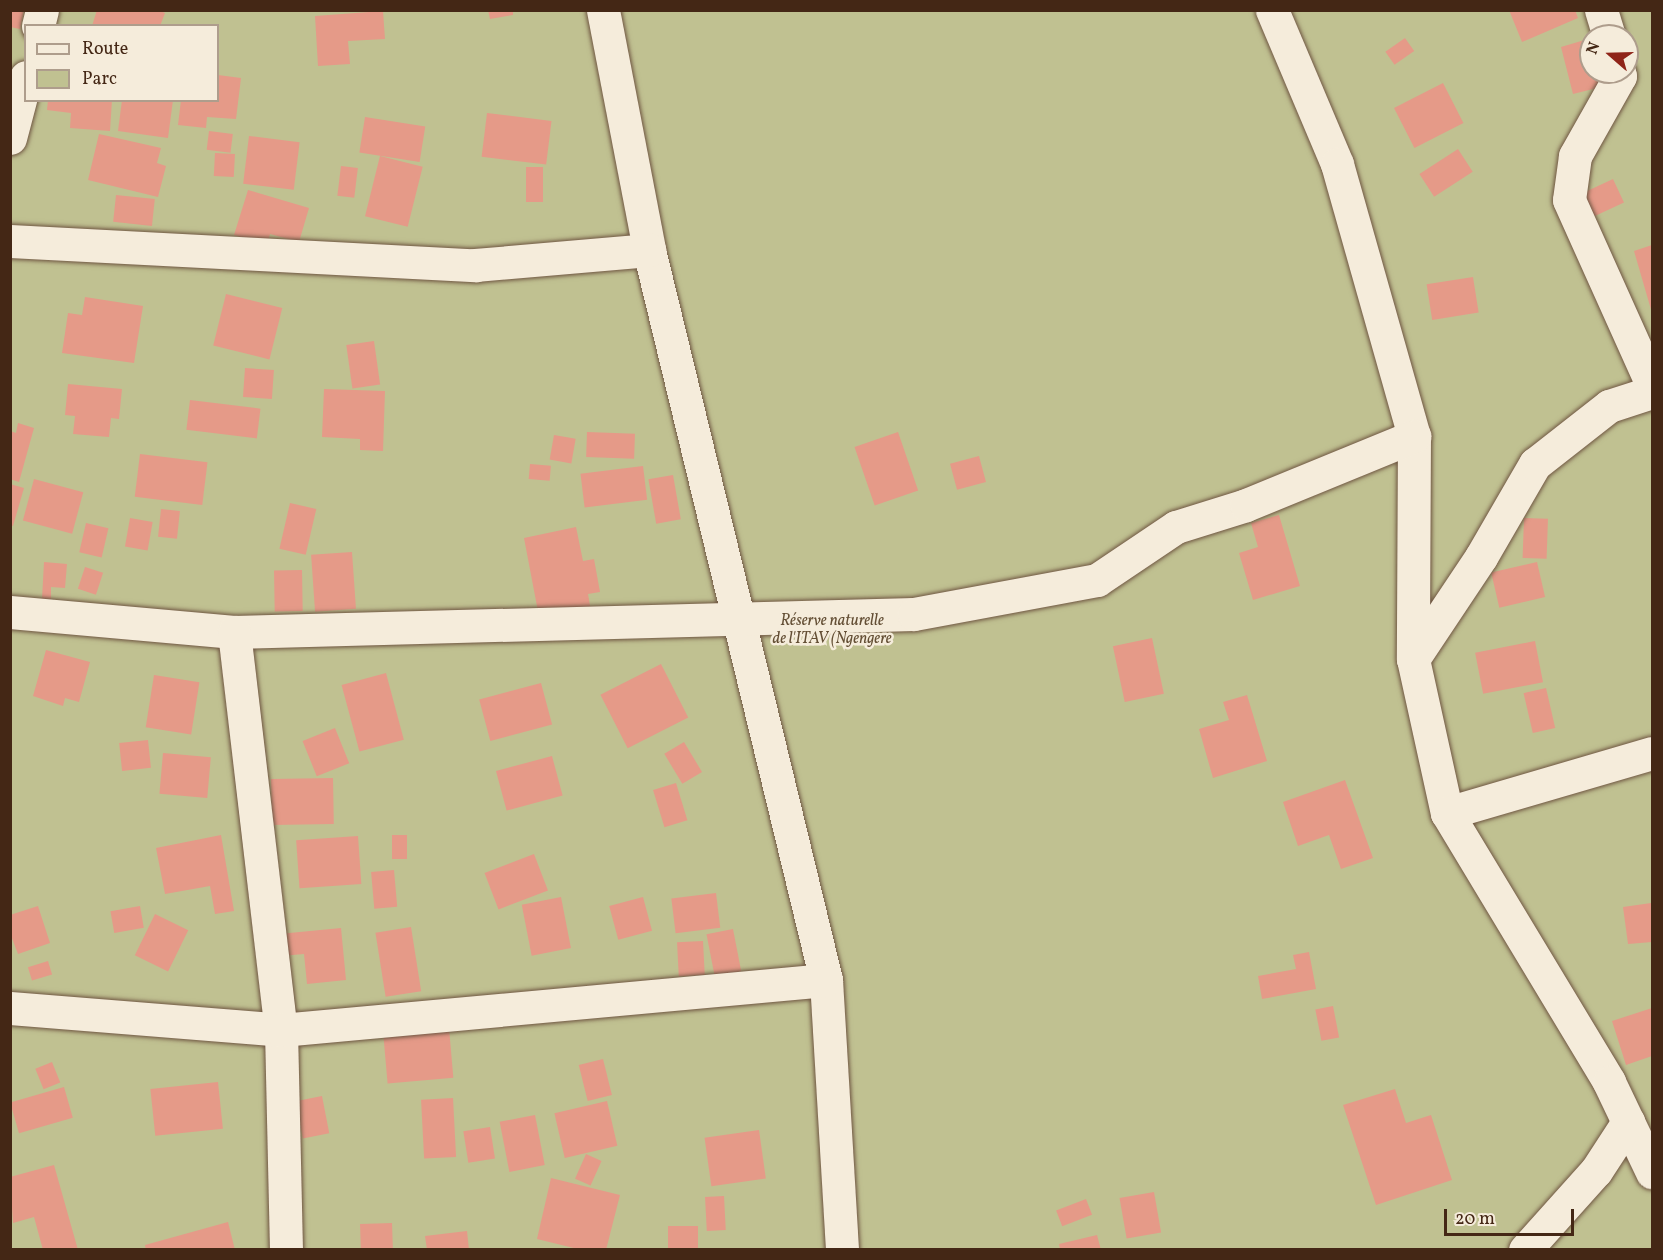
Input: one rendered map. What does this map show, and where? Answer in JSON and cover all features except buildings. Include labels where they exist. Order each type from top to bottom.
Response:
[{"type":"street","points":[[603,10],[649,250],[704,471],[736,617],[826,980],[842,1250]]},
{"type":"street","points":[[1272,10],[1337,164],[1414,436],[1413,659],[1447,813],[1609,1082],[1653,1172]]},
{"type":"street","points":[[1616,84],[1575,156],[1569,200],[1653,385]]},
{"type":"street","points":[[10,138],[24,85]]},
{"type":"street","points":[[10,240],[475,265],[649,250]]},
{"type":"street","points":[[1413,659],[1481,557],[1535,464],[1610,406],[1653,392]]},
{"type":"street","points":[[10,612],[234,632],[914,614],[1097,580],[1176,526],[1246,505],[1414,436]]},
{"type":"street","points":[[234,632],[281,1030],[286,1250]]},
{"type":"street","points":[[1447,813],[1653,753]]},
{"type":"street","points":[[10,1008],[281,1030],[826,980]]},
{"type":"street","points":[[1526,1250],[1596,1171],[1628,1122]]},
{"type":"green space","name":"Réserve naturelle de l'ITAV (Ngengere","points":[[11,11],[1652,11],[1652,1249],[11,1249]]}]
